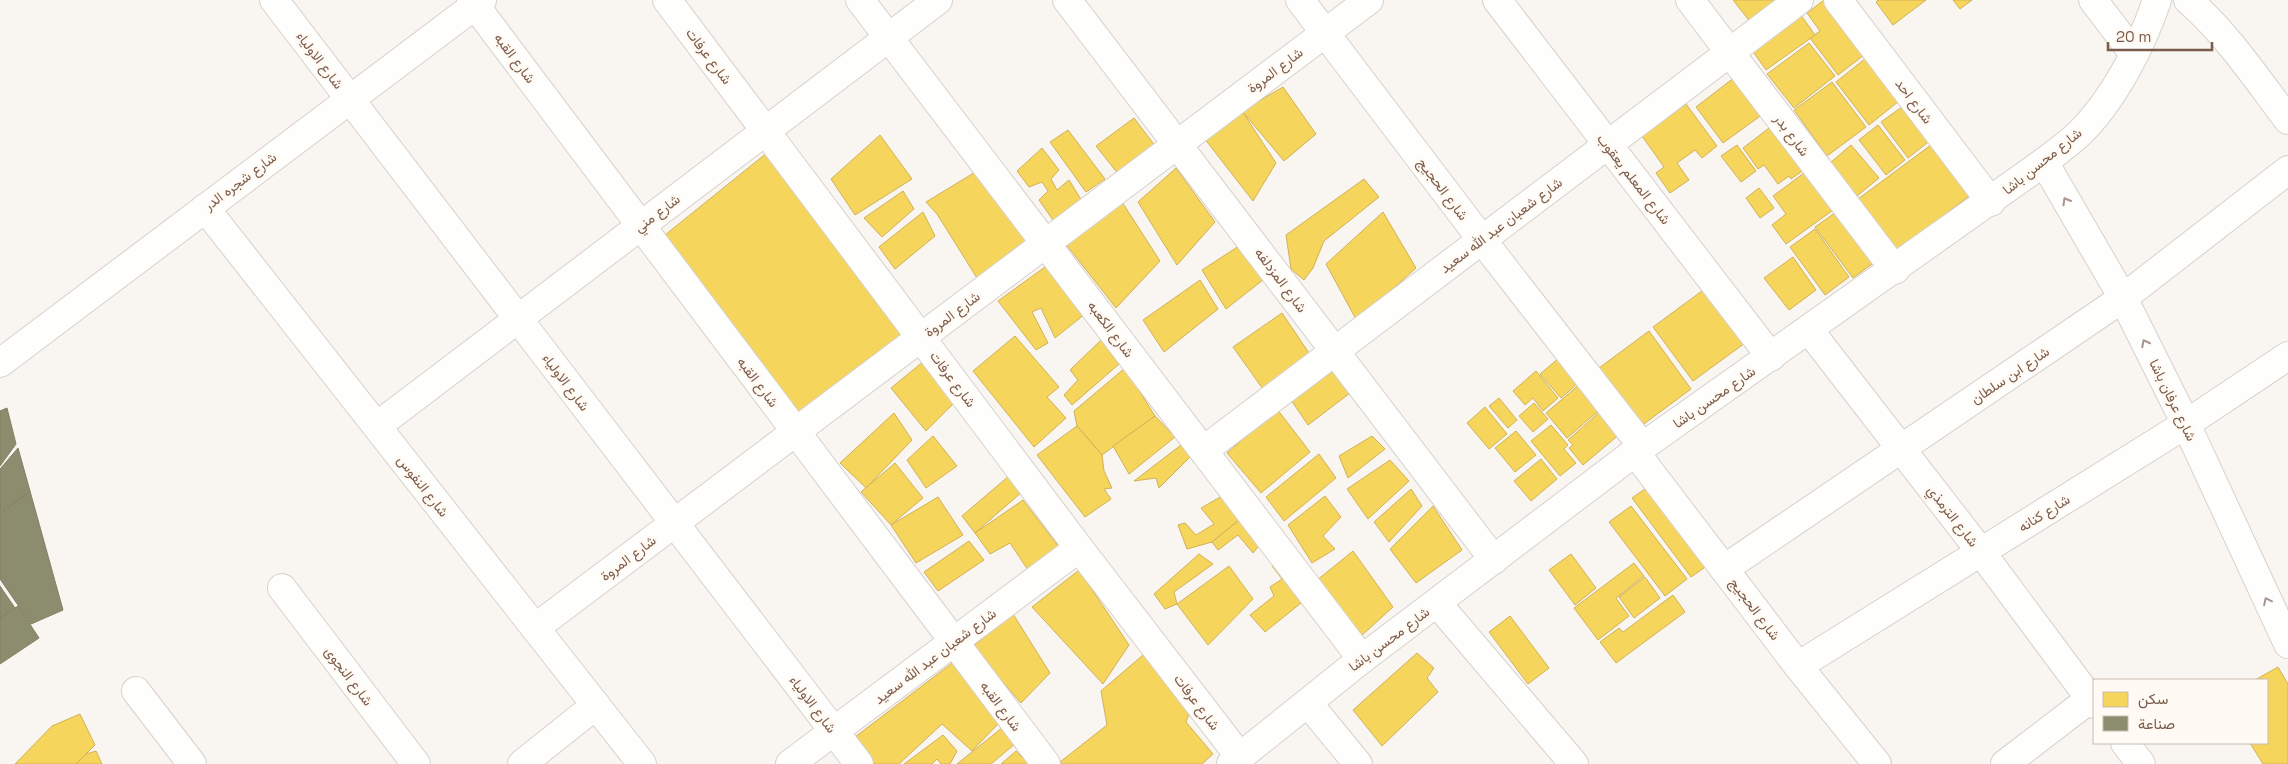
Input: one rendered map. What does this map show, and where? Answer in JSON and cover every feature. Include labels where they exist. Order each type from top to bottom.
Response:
[{"type":"street","name":"شارع الاولياء","points":[[274,0],[859,764]]},
{"type":"street","name":"شارع عرفات","points":[[667,0],[922,336],[1235,761]]},
{"type":"street","name":"شارع الكعبه","points":[[860,0],[1362,659]]},
{"type":"street","name":"شارع مني","points":[[377,426],[938,0]]},
{"type":"street","name":"شارع المزدلفه","points":[[1067,0],[1494,560]]},
{"type":"street","name":"شارع الحجيج","points":[[1300,0],[1639,450],[1724,569],[1798,666],[1877,764]]},
{"type":"street","name":"شارع المروة","points":[[535,628],[1368,0]]},
{"type":"street","name":"شارع المعلم يعقوب","points":[[1497,0],[1771,357]]},
{"type":"street","name":"شارع بدر","points":[[1690,0],[1894,270]]},
{"type":"street","name":"شارع شعبان عبد الله سعيد","points":[[1204,450],[1798,0]]},
{"type":"street","name":"شارع احد","points":[[1838,0],[1990,202]]},
{"type":"street","points":[[2093,0],[2134,54]]},
{"type":"street","name":"شارع محسن باشا","points":[[1235,761],[1362,659],[1639,450],[1990,202],[2081,132],[2110,95],[2134,54],[2157,0]]},
{"type":"street","points":[[2188,0],[2202,13],[2237,54],[2288,120]]},
{"type":"street","name":"شارع شجره الدر","points":[[0,363],[476,2]]},
{"type":"street","name":"شارع القبه","points":[[476,2],[640,226],[1046,764]]},
{"type":"street","name":"شارع عرفان باشا","points":[[2044,162],[2123,298],[2186,424],[2288,644]]},
{"type":"street","name":"شارع ابن سلطان","points":[[1724,569],[2123,298],[2288,170]]},
{"type":"street","name":"شارع النفوس","points":[[204,208],[642,764]]},
{"type":"street","name":"شارع الترمذي","points":[[1809,330],[1981,552],[2092,701]]},
{"type":"street","name":"شارع كنانه","points":[[1798,666],[2186,424],[2288,356]]},
{"type":"street","name":"شارع شعبان عبد الله سعيد","points":[[790,764],[1079,548]]},
{"type":"street","name":"شارع النجوى","points":[[282,588],[416,764]]},
{"type":"street","points":[[1437,603],[1574,764]]},
{"type":"street","points":[[136,690],[192,764]]},
{"type":"street","points":[[2006,764],[2092,701]]},
{"type":"street","points":[[1308,703],[1358,764]]},
{"type":"street","points":[[522,764],[596,705]]},
{"type":"street","points":[[2126,744],[2141,764]]},
{"type":"building: سكن","points":[[1733,0],[1782,0],[1751,23]]},
{"type":"building: سكن","points":[[1824,0],[1829,0],[1868,52],[1838,75],[1810,38],[1820,31],[1807,13]]},
{"type":"building: سكن","points":[[1878,0],[1926,0],[1893,25],[1876,2]]},
{"type":"building: سكن","points":[[1953,0],[1972,0],[1960,9]]},
{"type":"building: سكن","points":[[1796,8],[1815,35],[1766,70],[1747,43]]},
{"type":"building: سكن","points":[[1809,43],[1835,76],[1794,108],[1767,74]]},
{"type":"building: سكن","points":[[1866,58],[1899,101],[1869,125],[1836,82]]},
{"type":"building: سكن","points":[[1735,77],[1763,114],[1723,143],[1696,107]]},
{"type":"building: سكن","points":[[1832,82],[1866,127],[1827,156],[1794,110]]},
{"type":"building: سكن","points":[[1283,87],[1316,134],[1284,161],[1242,111]]},
{"type":"building: سكن","points":[[1686,104],[1717,146],[1702,158],[1695,150],[1677,163],[1689,180],[1670,193],[1656,173],[1664,167],[1642,136]]},
{"type":"building: سكن","points":[[1906,104],[1932,139],[1908,158],[1881,122]]},
{"type":"building: سكن","points":[[1242,111],[1276,163],[1253,201],[1204,138]]},
{"type":"building: سكن","points":[[1134,118],[1156,147],[1119,175],[1096,146]]},
{"type":"building: سكن","points":[[1773,125],[1805,169],[1791,179],[1789,176],[1778,184],[1764,165],[1758,169],[1743,148]]},
{"type":"building: سكن","points":[[1878,125],[1905,160],[1886,175],[1859,140]]},
{"type":"building: سكن","points":[[1068,130],[1105,179],[1086,192],[1050,142]]},
{"type":"building: سكن","points":[[880,135],[912,179],[855,215],[831,179]]},
{"type":"building: سكن","points":[[1935,142],[1973,193],[1897,251],[1858,199]]},
{"type":"building: سكن","points":[[1737,145],[1756,171],[1741,182],[1721,156]]},
{"type":"building: سكن","points":[[1851,145],[1879,178],[1857,196],[1830,163]]},
{"type":"building: سكن","points":[[1042,148],[1059,170],[1051,179],[1057,190],[1069,180],[1082,201],[1055,223],[1039,200],[1048,191],[1042,182],[1029,187],[1017,171]]},
{"type":"building: سكن","points":[[768,152],[905,331],[799,418],[665,235]]},
{"type":"building: سكن","points":[[1176,168],[1215,222],[1177,265],[1138,202]]},
{"type":"building: سكن","points":[[1808,170],[1836,208],[1786,244],[1772,225],[1786,214],[1773,196]]},
{"type":"building: سكن","points":[[977,171],[1031,241],[977,278],[937,214],[926,202]]},
{"type":"building: سكن","points":[[1364,179],[1379,197],[1324,241],[1313,268],[1304,280],[1291,269],[1286,235]]},
{"type":"building: سكن","points":[[1759,188],[1774,208],[1760,218],[1746,198]]},
{"type":"building: سكن","points":[[903,191],[914,209],[882,237],[864,218]]},
{"type":"building: سكن","points":[[1122,202],[1160,261],[1116,308],[1065,243]]},
{"type":"building: سكن","points":[[1839,210],[1876,261],[1853,278],[1815,227]]},
{"type":"building: سكن","points":[[923,212],[935,236],[895,269],[879,247]]},
{"type":"building: سكن","points":[[1383,212],[1416,268],[1357,321],[1326,264]]},
{"type":"building: سكن","points":[[1815,229],[1849,277],[1825,295],[1790,247]]},
{"type":"building: سكن","points":[[1245,242],[1268,276],[1226,309],[1202,270]]},
{"type":"building: سكن","points":[[1793,257],[1816,290],[1789,310],[1764,278]]},
{"type":"building: سكن","points":[[1049,264],[1085,314],[1055,338],[1041,308],[1032,312],[1048,343],[1036,350],[998,301]]},
{"type":"building: سكن","points":[[1200,280],[1218,309],[1164,352],[1143,320]]},
{"type":"building: سكن","points":[[1706,288],[1745,343],[1693,381],[1653,327]]},
{"type":"building: سكن","points":[[1282,313],[1309,353],[1265,392],[1233,347]]},
{"type":"building: سكن","points":[[1649,331],[1691,389],[1637,429],[1595,371]]},
{"type":"building: سكن","points":[[1015,336],[1059,387],[1047,397],[1066,418],[1034,447],[973,371]]},
{"type":"building: سكن","points":[[1101,340],[1119,364],[1072,405],[1064,395],[1078,380],[1070,370]]},
{"type":"building: سكن","points":[[1565,353],[1585,377],[1561,398],[1540,374]]},
{"type":"building: سكن","points":[[924,361],[953,404],[926,431],[891,388]]},
{"type":"building: سكن","points":[[1334,361],[1354,390],[1308,425],[1287,394]]},
{"type":"building: سكن","points":[[1125,368],[1155,416],[1102,455],[1077,426],[1074,411]]},
{"type":"building: سكن","points":[[1536,371],[1558,398],[1543,411],[1533,398],[1525,405],[1513,391]]},
{"type":"building: سكن","points":[[1581,383],[1602,408],[1567,438],[1546,413]]},
{"type":"building: سكن","points":[[1499,398],[1517,420],[1508,428],[1489,406]]},
{"type":"building: سكن","points":[[1534,403],[1548,419],[1533,432],[1519,416]]},
{"type":"building: سكن","points":[[1485,407],[1507,434],[1489,449],[1467,423]]},
{"type":"building: سكن","points":[[1277,409],[1310,452],[1261,493],[1227,453]]},
{"type":"building: سكن","points":[[1602,410],[1621,433],[1583,465],[1569,448],[1573,445],[1568,440]]},
{"type":"building: سكن","points":[[894,413],[912,440],[866,488],[840,463]]},
{"type":"building: سكن","points":[[1155,416],[1175,437],[1129,474],[1113,446]]},
{"type":"building: سكن","points":[[1551,425],[1568,445],[1564,449],[1576,463],[1560,476],[1531,441]]},
{"type":"building: سكن","points":[[1077,426],[1102,455],[1104,471],[1112,488],[1104,489],[1111,499],[1085,517],[1037,455]]},
{"type":"building: سكن","points":[[1516,431],[1536,455],[1515,472],[1495,448]]},
{"type":"building: سكن","points":[[933,436],[957,466],[926,488],[907,460]]},
{"type":"building: سكن","points":[[1372,436],[1385,449],[1348,478],[1339,456]]},
{"type":"building: سكن","points":[[1181,445],[1193,454],[1159,488],[1156,478],[1134,481]]},
{"type":"building: سكن","points":[[1319,454],[1336,478],[1284,521],[1266,497]]},
{"type":"building: سكن","points":[[1541,459],[1557,479],[1531,501],[1514,481]]},
{"type":"building: سكن","points":[[1390,460],[1409,481],[1368,519],[1347,489]]},
{"type":"building: سكن","points":[[895,463],[923,498],[891,525],[861,492]]},
{"type":"building: سكن","points":[[1010,475],[1023,491],[975,533],[962,516]]},
{"type":"building: سكن","points":[[1652,484],[1711,563],[1691,577],[1632,498]]},
{"type":"building: سكن","points":[[1411,489],[1422,506],[1389,542],[1374,522]]},
{"type":"building: سكن","points":[[1222,496],[1239,520],[1212,542],[1187,549],[1178,525],[1185,523],[1196,535],[1214,524],[1201,508]]},
{"type":"building: سكن","points":[[1325,496],[1341,517],[1323,536],[1335,549],[1312,563],[1288,525]]},
{"type":"building: سكن","points":[[938,497],[963,535],[916,563],[891,525]]},
{"type":"building: سكن","points":[[1023,500],[1059,547],[1030,573],[1010,543],[990,554],[975,533]]},
{"type":"building: سكن","points":[[1433,506],[1462,550],[1416,583],[1390,549]]},
{"type":"building: سكن","points":[[1631,506],[1687,579],[1665,596],[1609,522]]},
{"type":"building: سكن","points":[[1239,520],[1261,543],[1253,553],[1238,535],[1218,550],[1212,542]]},
{"type":"building: سكن","points":[[969,541],[984,560],[938,591],[924,572]]},
{"type":"building: سكن","points":[[1353,551],[1393,607],[1360,637],[1316,581]]},
{"type":"building: سكن","points":[[1199,554],[1213,564],[1174,592],[1177,604],[1165,609],[1154,594]]},
{"type":"building: سكن","points":[[1571,554],[1596,588],[1575,605],[1549,570]]},
{"type":"building: سكن","points":[[1278,562],[1306,599],[1265,632],[1250,615],[1274,596],[1270,587],[1282,579],[1272,566]]},
{"type":"building: سكن","points":[[1634,563],[1644,576],[1616,598],[1629,616],[1598,640],[1574,608]]},
{"type":"building: سكن","points":[[1229,566],[1253,599],[1208,645],[1177,604]]},
{"type":"building: سكن","points":[[1079,570],[1129,645],[1103,684],[1032,607]]},
{"type":"building: سكن","points":[[1645,577],[1660,598],[1634,618],[1619,597]]},
{"type":"building: سكن","points":[[1673,595],[1685,612],[1616,663],[1600,642],[1619,628],[1623,632]]},
{"type":"building: سكن","points":[[1013,614],[1050,673],[1021,703],[972,647]]},
{"type":"building: سكن","points":[[1510,616],[1549,668],[1528,684],[1489,632]]},
{"type":"building: سكن","points":[[1417,653],[1434,668],[1427,678],[1438,692],[1382,746],[1353,710]]},
{"type":"building: سكن","points":[[1143,655],[1191,708],[1186,722],[1213,754],[1202,764],[1061,764],[1060,762],[1107,725],[1101,691]]},
{"type":"building: سكن","points":[[956,660],[1001,721],[972,751],[942,724],[899,764],[874,764],[855,737]]},
{"type":"building: سكن","points":[[2278,667],[2288,684],[2288,764],[2263,764],[2251,744],[2268,744],[2268,679],[2257,679]]},
{"type":"building: سكن","points":[[80,714],[95,745],[76,764],[15,764],[52,726]]},
{"type":"building: سكن","points":[[1003,727],[1016,743],[991,764],[957,764]]},
{"type":"building: سكن","points":[[943,735],[957,751],[950,764],[941,764],[937,759],[932,764],[904,764]]},
{"type":"building: سكن","points":[[96,751],[102,764],[76,764],[86,754]]},
{"type":"building: سكن","points":[[1016,751],[1029,764],[1001,764]]},
{"type":"building: صناعة","points":[[7,408],[16,444],[0,466],[0,411]]},
{"type":"building: صناعة","points":[[18,448],[30,491],[0,513],[0,469]]},
{"type":"building: صناعة","points":[[30,491],[63,610],[31,624],[0,579],[0,514]]},
{"type":"building: صناعة","points":[[0,586],[15,608],[0,618]]},
{"type":"building: صناعة","points":[[18,606],[39,638],[0,664],[0,618]]}]
